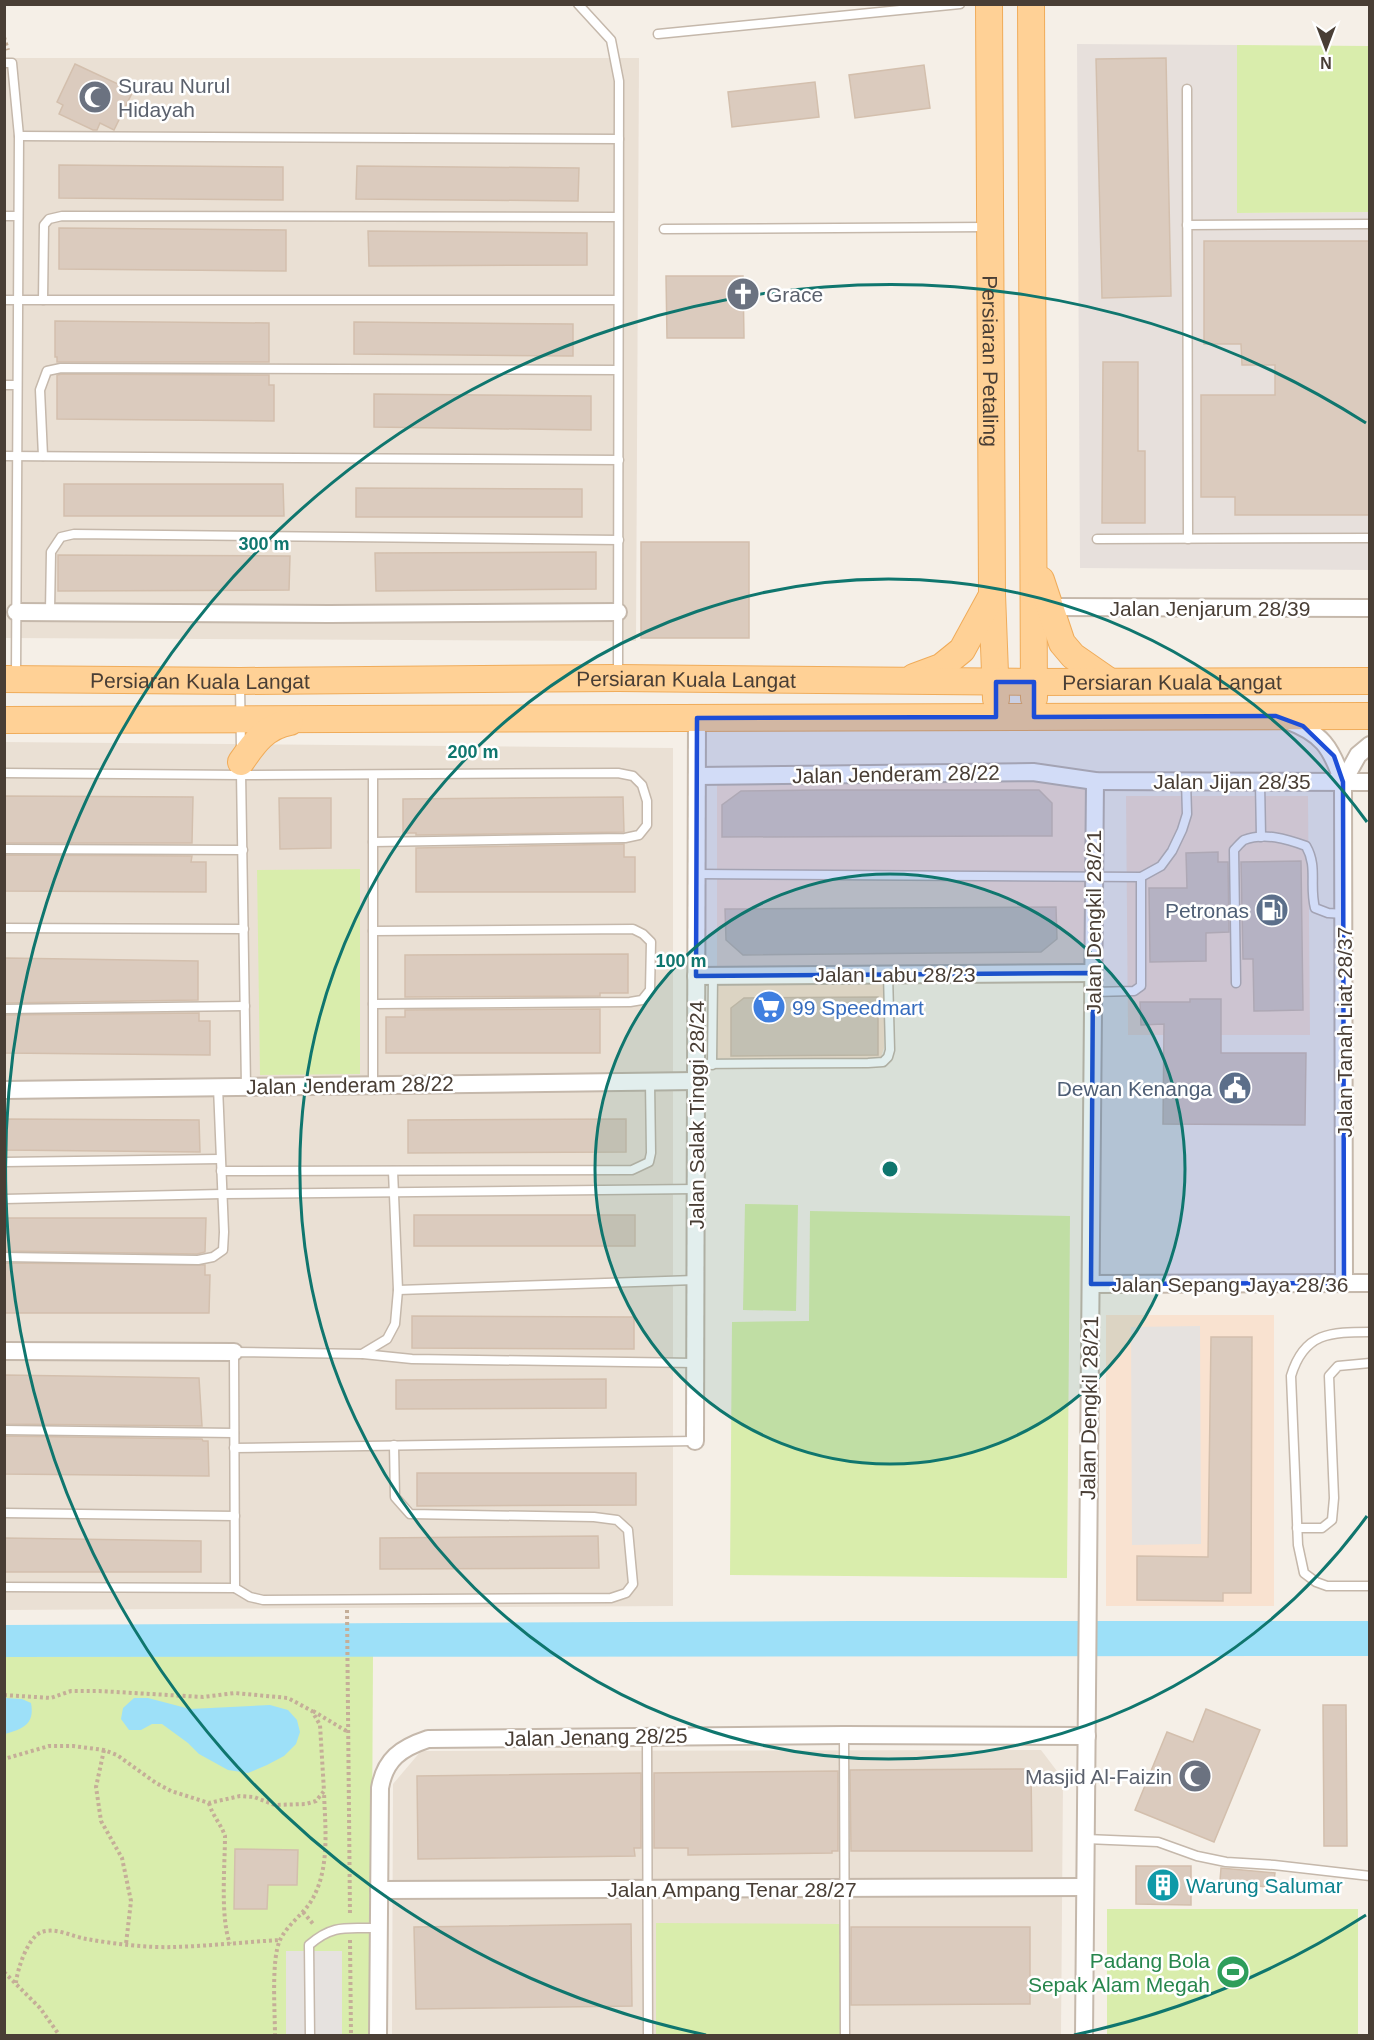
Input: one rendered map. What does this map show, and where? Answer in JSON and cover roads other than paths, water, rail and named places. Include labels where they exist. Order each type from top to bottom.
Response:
[{"type":"main road","name":"Persiaran Petaling","points":[[988,4],[996,717]]},
{"type":"main road","name":"Persiaran Petaling","points":[[1031,4],[1035,717]]},
{"type":"main road","points":[[1033,554],[1062,643],[1067,650],[1109,681]]},
{"type":"main road","points":[[903,681],[941,667],[952,660],[962,650],[972,634],[993,594]]},
{"type":"main road","name":"Persiaran Kuala Langat","points":[[10,679],[240,681],[618,678],[996,682],[1370,681]]},
{"type":"main road","name":"Persiaran Kuala Langat","points":[[4,720],[1370,716]]},
{"type":"main road","points":[[241,764],[262,734],[279,724],[305,719]]},
{"type":"main road","points":[[190,720],[210,722],[229,738],[241,764]]},
{"type":"street","name":"Jalan Jenjarum 28/39","points":[[1050,607],[1370,608]]},
{"type":"street","points":[[16,612],[330,614],[618,612]]},
{"type":"street","points":[[1276,716],[1304,726],[1325,744],[1334,756],[1343,782]]},
{"type":"street","name":"Jalan Salak Tinggi 28/24","points":[[695,1441],[696,1189],[704,976],[697,874],[697,718]]},
{"type":"street","points":[[1343,782],[1358,755],[1370,745]]},
{"type":"street","name":"Jalan Jenderam 28/22","points":[[697,776],[1034,772],[1095,781]]},
{"type":"street","name":"Jalan Jijan 28/35","points":[[1095,781],[1370,782]]},
{"type":"street","name":"Jalan Dengkil 28/21","points":[[1084,2036],[1095,781]]},
{"type":"street","name":"Jalan Tanah Liat 28/37","points":[[1343,782],[1344,1283]]},
{"type":"street","name":"Jalan Labu 28/23","points":[[704,976],[1093,973]]},
{"type":"street","name":"Jalan Jenderam 28/22","points":[[4,1090],[650,1082],[701,1070]]},
{"type":"street","name":"Jalan Sepang Jaya 28/36","points":[[1091,1284],[1370,1283]]},
{"type":"street","points":[[4,1351],[234,1352]]},
{"type":"street","name":"Jalan Jenang 28/25","points":[[378,2036],[380,1788],[382,1774],[398,1752],[413,1744],[428,1739],[647,1736],[1087,1736]]},
{"type":"street","name":"Jalan Ampang Tenar 28/27","points":[[379,1890],[1085,1887]]},
{"type":"lane","points":[[579,4],[611,39],[619,81],[618,678]]},
{"type":"lane","points":[[658,34],[960,4]]},
{"type":"lane","points":[[4,63],[12,63],[19,136],[16,612],[10,679]]},
{"type":"lane","points":[[1187,89],[1188,539]]},
{"type":"lane","points":[[19,136],[619,139]]},
{"type":"lane","points":[[4,216],[18,216]]},
{"type":"lane","points":[[43,300],[44,225],[49,219],[62,216],[618,217]]},
{"type":"lane","points":[[1187,225],[1370,224]]},
{"type":"lane","points":[[664,229],[990,227]]},
{"type":"lane","points":[[4,300],[618,300]]},
{"type":"lane","points":[[43,456],[40,390],[47,371],[61,368],[618,370]]},
{"type":"lane","points":[[4,385],[17,385]]},
{"type":"lane","points":[[4,456],[619,460]]},
{"type":"lane","points":[[50,611],[51,552],[61,537],[74,534],[619,540]]},
{"type":"lane","points":[[1097,539],[1370,538]]},
{"type":"lane","points":[[4,539],[16,539]]},
{"type":"lane","points":[[240,681],[246,1087]]},
{"type":"lane","points":[[4,773],[241,764],[373,775],[618,773],[633,776],[642,785],[647,801],[647,825],[639,835],[625,838],[373,842]]},
{"type":"lane","points":[[373,775],[373,1085]]},
{"type":"lane","points":[[697,874],[1141,877],[1161,866],[1172,851],[1182,830],[1187,814],[1186,781]]},
{"type":"lane","points":[[1260,782],[1261,837]]},
{"type":"lane","points":[[1236,983],[1234,850],[1243,840],[1261,837],[1282,838],[1306,846],[1313,858],[1315,908],[1328,913],[1344,914]]},
{"type":"lane","points":[[4,849],[243,850]]},
{"type":"lane","points":[[1093,992],[1134,991],[1141,986],[1141,877]]},
{"type":"lane","points":[[4,928],[244,929]]},
{"type":"lane","points":[[373,931],[633,929],[643,934],[651,942],[650,990],[642,1000],[630,1002],[373,1004]]},
{"type":"lane","points":[[701,1070],[883,1062],[890,1050],[888,974]]},
{"type":"lane","points":[[4,1009],[245,1006]]},
{"type":"lane","points":[[221,1171],[632,1170],[649,1162],[651,1153],[650,1082]]},
{"type":"lane","points":[[4,1257],[198,1260],[213,1257],[223,1250],[218,1087]]},
{"type":"lane","points":[[4,1162],[220,1159]]},
{"type":"lane","points":[[362,1354],[387,1339],[395,1324],[398,1290],[393,1171]]},
{"type":"lane","points":[[4,1199],[222,1194],[696,1189]]},
{"type":"lane","points":[[398,1290],[695,1280]]},
{"type":"lane","points":[[1370,1332],[1333,1332],[1309,1344],[1294,1364],[1291,1376],[1298,1545],[1304,1573],[1316,1582],[1328,1586],[1370,1586]]},
{"type":"lane","points":[[235,1588],[234,1352],[362,1354],[412,1359],[695,1363]]},
{"type":"lane","points":[[1297,1528],[1322,1527],[1332,1520],[1334,1498],[1329,1376],[1338,1366],[1370,1363]]},
{"type":"lane","points":[[4,1430],[234,1433]]},
{"type":"lane","points":[[234,1448],[695,1441]]},
{"type":"lane","points":[[4,1587],[235,1588],[250,1597],[263,1600],[611,1598],[626,1593],[633,1584],[628,1530],[617,1520],[594,1517],[410,1514],[395,1497],[394,1445]]},
{"type":"lane","points":[[4,1513],[235,1516]]},
{"type":"lane","points":[[844,1735],[845,2036]]},
{"type":"lane","points":[[647,1736],[648,2036]]},
{"type":"lane","points":[[1086,1839],[1158,1842],[1197,1856],[1226,1862],[1370,1876]]},
{"type":"lane","points":[[310,2036],[309,1945],[321,1934],[334,1929],[379,1928]]},
{"type":"water","points":[[1369,1621],[1370,1656],[5,1657],[4,1625]]},
{"type":"water","points":[[5,1698],[22,1699],[31,1703],[32,1710],[29,1721],[22,1728],[5,1734]]},
{"type":"water","points":[[134,1698],[148,1698],[190,1709],[270,1705],[288,1710],[297,1720],[300,1732],[296,1744],[284,1756],[267,1765],[248,1773],[228,1770],[199,1754],[162,1724],[152,1724],[141,1730],[129,1730],[121,1719],[123,1708]]},
{"type":"place","name":"Surau Nurul Hidayah","points":[[95,97]]},
{"type":"place","name":"Grace","points":[[743,294]]},
{"type":"place","name":"Petronas","points":[[1272,910]]},
{"type":"place","name":"99 Speedmart","points":[[769,1007]]},
{"type":"place","name":"Dewan Kenanga","points":[[1235,1088]]},
{"type":"place","name":"Masjid Al-Faizin","points":[[1195,1776]]},
{"type":"place","name":"Warung Salumar","points":[[1163,1885]]},
{"type":"place","name":"Padang Bola Sepak Alam Megah","points":[[1233,1972]]}]
